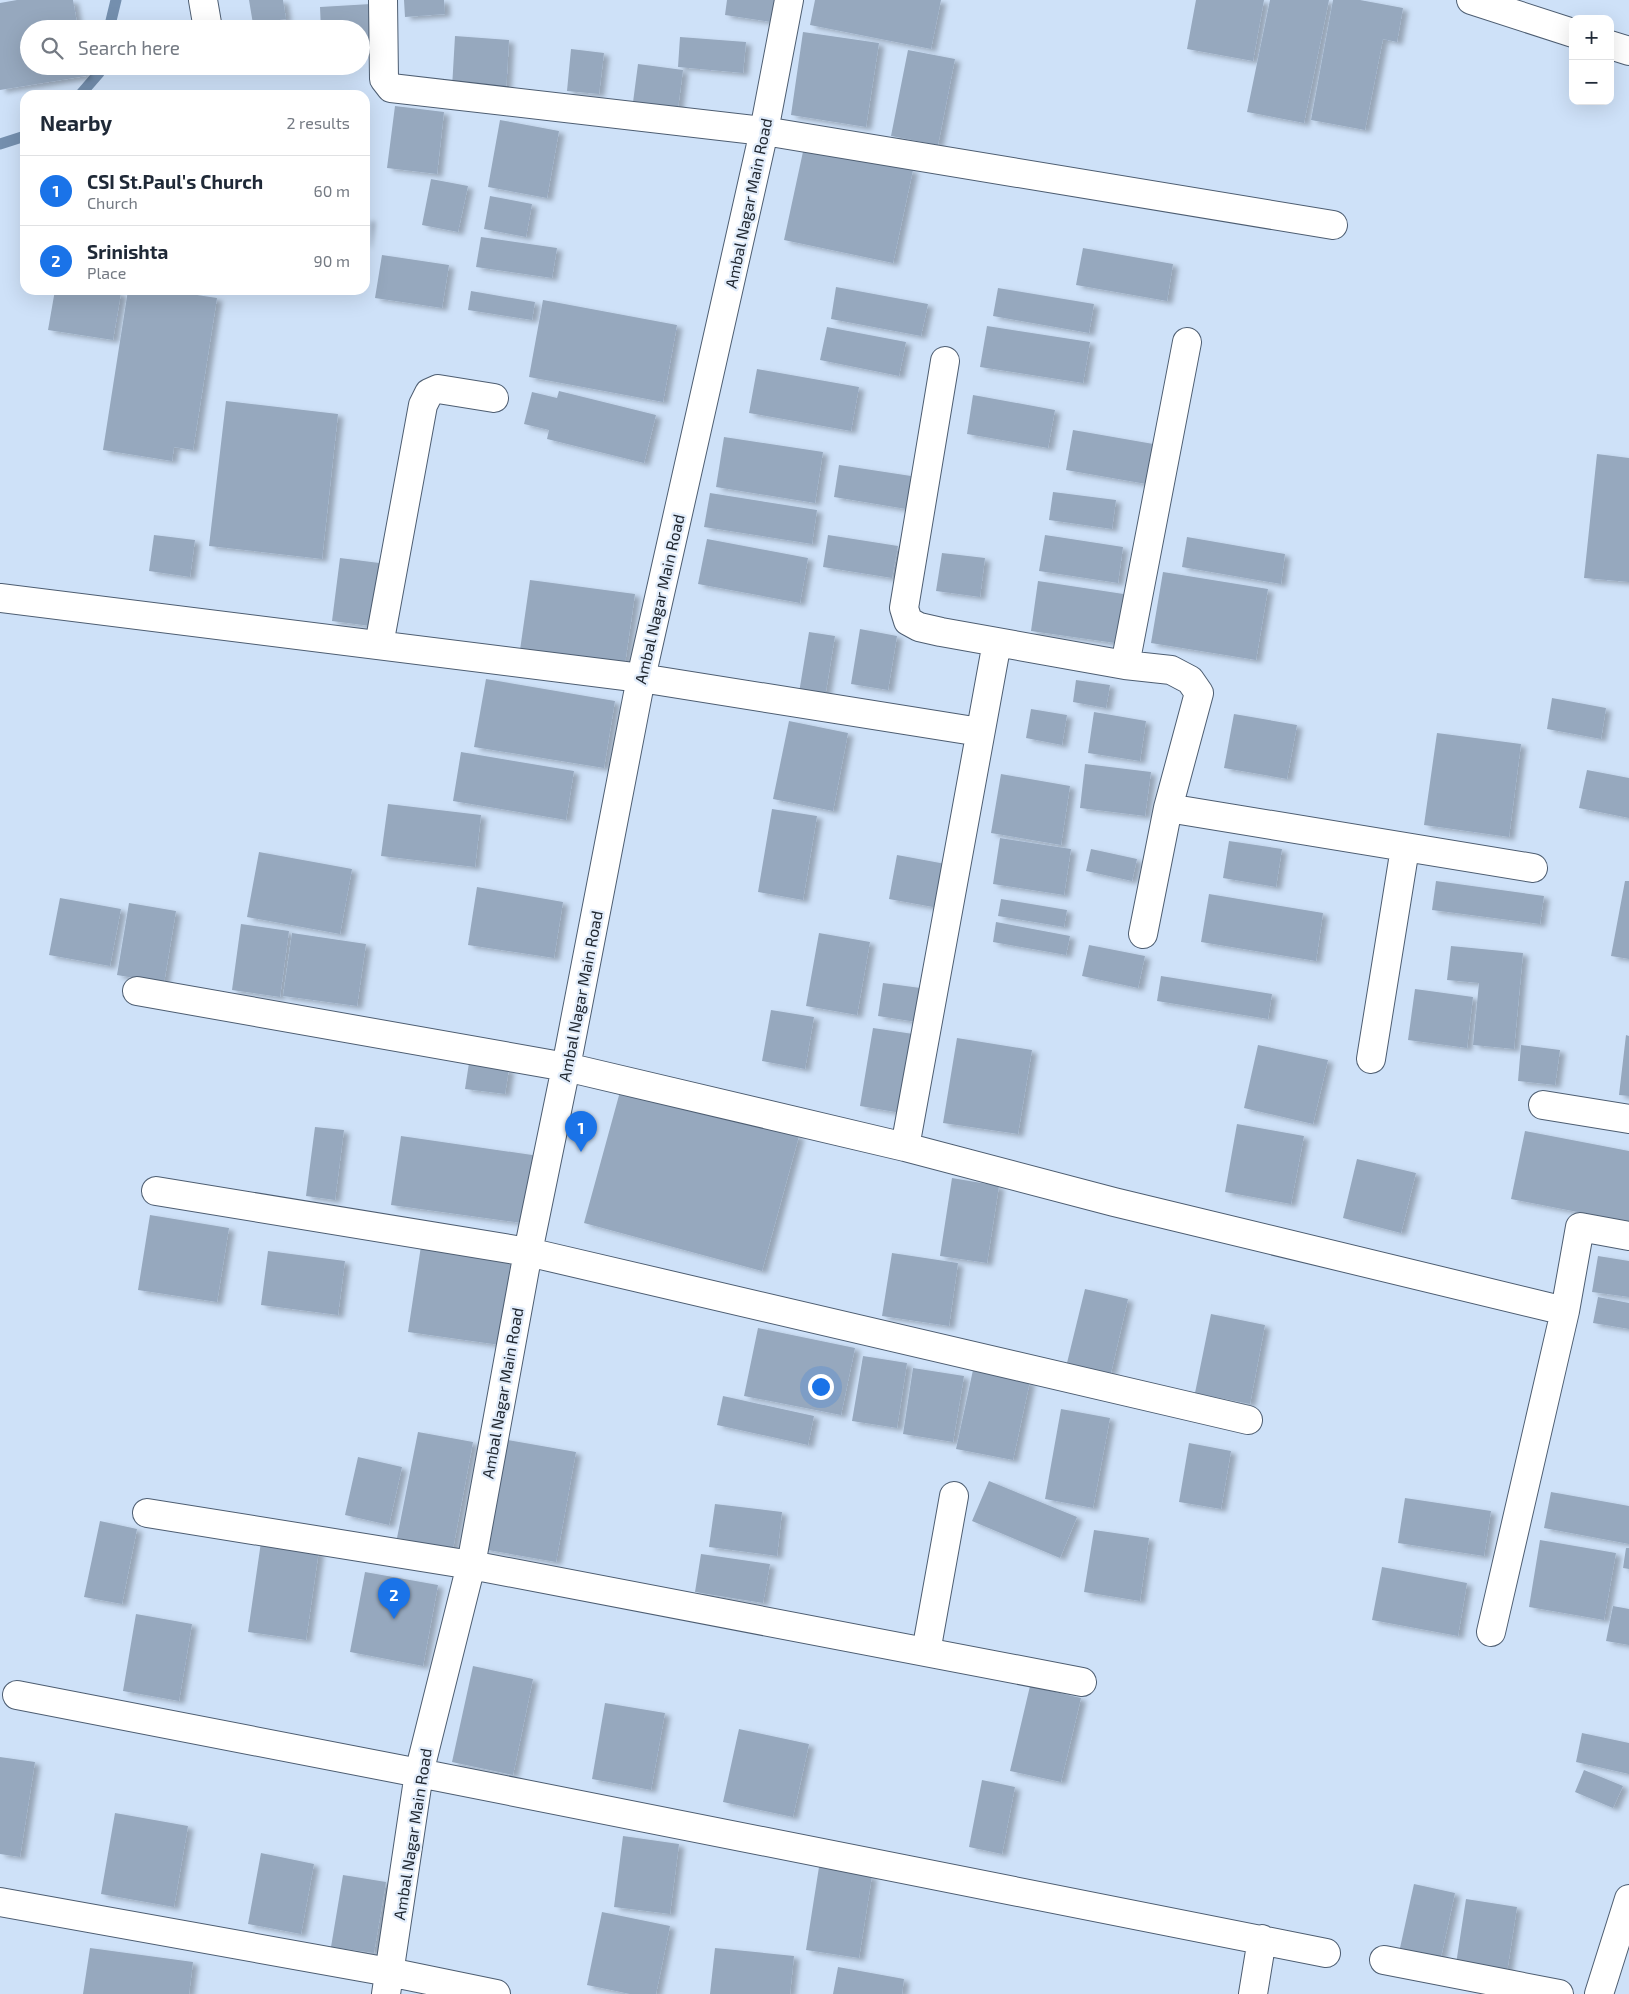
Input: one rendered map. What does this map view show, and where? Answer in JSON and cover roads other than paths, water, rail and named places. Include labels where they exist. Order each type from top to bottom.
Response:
[{"type":"street","points":[[203,0],[206,20]]},
{"type":"street","points":[[383,0],[384,79],[391,88],[764,132],[1333,225]]},
{"type":"street","name":"Ambal Nagar Main Road","points":[[387,1983],[419,1773],[471,1565],[528,1252],[566,1067],[641,678],[764,132],[789,0]]},
{"type":"street","points":[[1471,0],[1569,32]]},
{"type":"street","points":[[1614,46],[1629,51]]},
{"type":"street","points":[[1125,665],[1186,342]]},
{"type":"street","points":[[945,361],[904,608],[908,621],[919,627],[997,642],[1125,665],[1171,670],[1190,680],[1199,693],[1168,808],[1143,934]]},
{"type":"street","points":[[378,645],[423,405],[429,393],[438,389],[494,398]]},
{"type":"street","points":[[0,598],[641,678],[980,732]]},
{"type":"street","points":[[905,1147],[997,642]]},
{"type":"street","points":[[1168,808],[1533,868]]},
{"type":"street","points":[[1371,1059],[1405,848]]},
{"type":"street","points":[[136,990],[566,1067],[905,1147],[1123,1204],[1565,1311]]},
{"type":"street","points":[[1543,1105],[1629,1119]]},
{"type":"street","points":[[156,1191],[528,1252],[1248,1420]]},
{"type":"street","points":[[1490,1632],[1565,1311],[1580,1226],[1629,1236]]},
{"type":"street","points":[[926,1652],[954,1496]]},
{"type":"street","points":[[147,1513],[471,1565],[1082,1682]]},
{"type":"street","points":[[16,1695],[1326,1953]]},
{"type":"street","points":[[1599,1994],[1629,1899]]},
{"type":"street","points":[[0,1902],[387,1983],[496,1994]]},
{"type":"street","points":[[1253,1994],[1262,1939]]},
{"type":"street","points":[[1384,1960],[1446,1984],[1559,1994]]},
{"type":"waterway","points":[[111,20],[116,0]]},
{"type":"waterway","points":[[84,90],[97,75]]},
{"type":"waterway","points":[[0,144],[20,138]]},
{"type":"place","name":"CSI St.Paul's Church","points":[[581,1152]]},
{"type":"place","name":"Srinishta","points":[[394,1619]]}]
